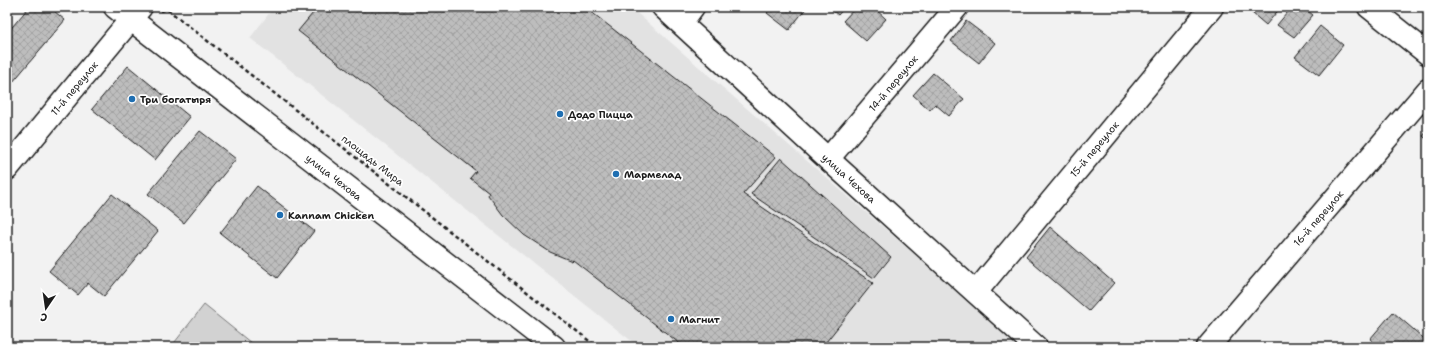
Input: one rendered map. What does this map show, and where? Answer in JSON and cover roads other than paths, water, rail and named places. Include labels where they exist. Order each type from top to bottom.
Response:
[{"type":"street","name":"улица Чехова","points":[[663,7],[687,15],[828,159],[1036,347]]},
{"type":"street","name":"14-й переулок","points":[[828,159],[957,7]]},
{"type":"street","name":"15-й переулок","points":[[976,292],[1212,7]]},
{"type":"street","points":[[1369,7],[1428,54]]},
{"type":"street","name":"улица Чехова","points":[[129,11],[554,347]]},
{"type":"street","name":"11-й переулок","points":[[7,169],[129,11]]},
{"type":"street","name":"16-й переулок","points":[[1208,347],[1428,90]]},
{"type":"place","name":"Три богатыря","points":[[132,99]]},
{"type":"place","name":"Додо Пицца","points":[[560,114]]},
{"type":"place","name":"Мармелад","points":[[616,174]]},
{"type":"place","name":"Kannam Chicken","points":[[280,215]]},
{"type":"place","name":"Магнит","points":[[671,319]]}]
